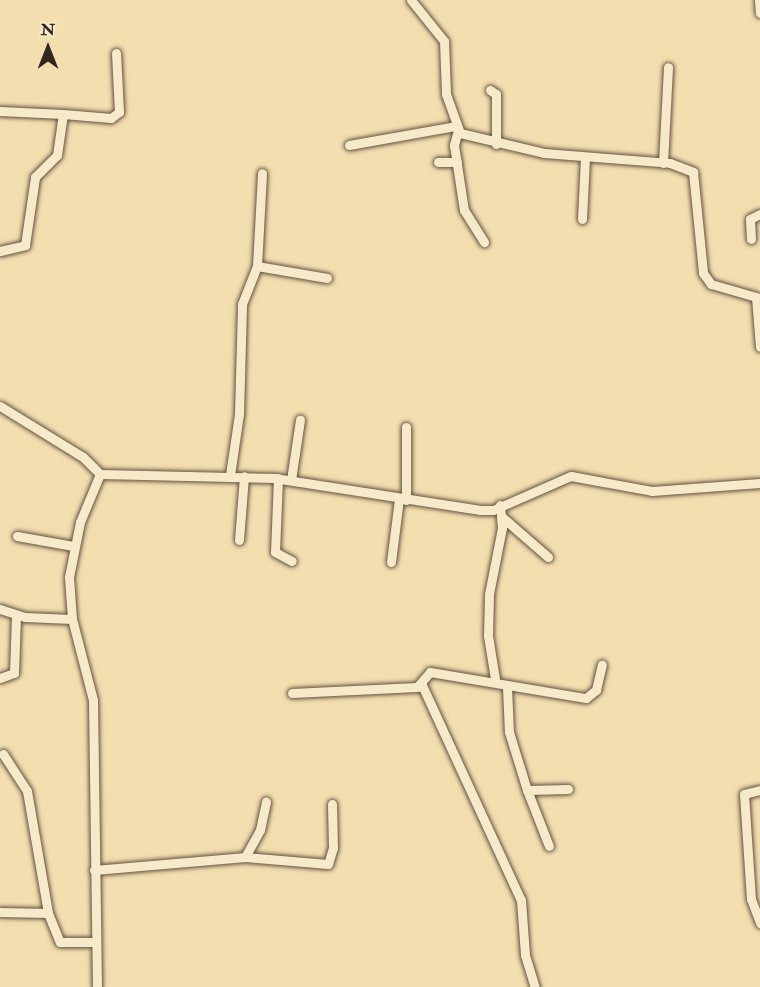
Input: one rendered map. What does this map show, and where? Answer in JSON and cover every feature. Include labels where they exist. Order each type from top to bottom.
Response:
[{"type":"street","points":[[411,0],[444,42],[446,94],[457,128],[457,162],[467,221],[484,242]]},
{"type":"street","points":[[759,0],[760,13]]},
{"type":"street","points":[[0,111],[111,118],[119,112],[116,53]]},
{"type":"street","points":[[663,163],[668,67]]},
{"type":"street","points":[[490,90],[496,94],[496,144]]},
{"type":"street","points":[[0,251],[25,245],[35,177],[57,155],[63,114]]},
{"type":"street","points":[[349,145],[457,128],[496,144],[585,157],[663,163],[688,168],[697,182],[706,279],[758,297],[760,347]]},
{"type":"street","points":[[582,219],[585,157]]},
{"type":"street","points":[[438,162],[457,162]]},
{"type":"street","points":[[230,475],[239,414],[242,304],[257,266],[262,173]]},
{"type":"street","points":[[751,238],[751,216],[760,214]]},
{"type":"street","points":[[257,266],[327,278]]},
{"type":"street","points":[[0,406],[83,457],[100,474],[230,475],[278,478],[403,500],[481,510],[500,505],[572,476],[652,491],[760,483]]},
{"type":"street","points":[[291,480],[300,420]]},
{"type":"street","points":[[391,562],[403,500],[406,427]]},
{"type":"street","points":[[97,987],[93,700],[72,619],[73,546],[100,474]]},
{"type":"street","points":[[239,540],[244,476]]},
{"type":"street","points":[[278,478],[275,552],[292,561]]},
{"type":"street","points":[[495,679],[488,636],[489,594],[502,517],[500,505]]},
{"type":"street","points":[[502,517],[548,557]]},
{"type":"street","points":[[17,536],[73,546]]},
{"type":"street","points":[[0,609],[16,615],[72,619]]},
{"type":"street","points":[[14,673],[16,615]]},
{"type":"street","points":[[535,987],[525,955],[521,900],[421,683],[426,672],[495,679],[507,687],[586,698],[596,690],[602,665]]},
{"type":"street","points":[[0,678],[14,673],[23,678]]},
{"type":"street","points":[[292,693],[421,683]]},
{"type":"street","points":[[507,687],[509,732],[527,790],[549,846]]},
{"type":"street","points":[[3,754],[27,791],[48,913],[60,942],[95,942]]},
{"type":"street","points":[[527,790],[568,789]]},
{"type":"street","points":[[760,790],[744,794],[751,899],[760,923]]},
{"type":"street","points":[[245,857],[260,830],[266,802]]},
{"type":"street","points":[[94,870],[245,857],[328,864],[333,848],[332,804]]},
{"type":"street","points":[[0,912],[48,913]]}]
